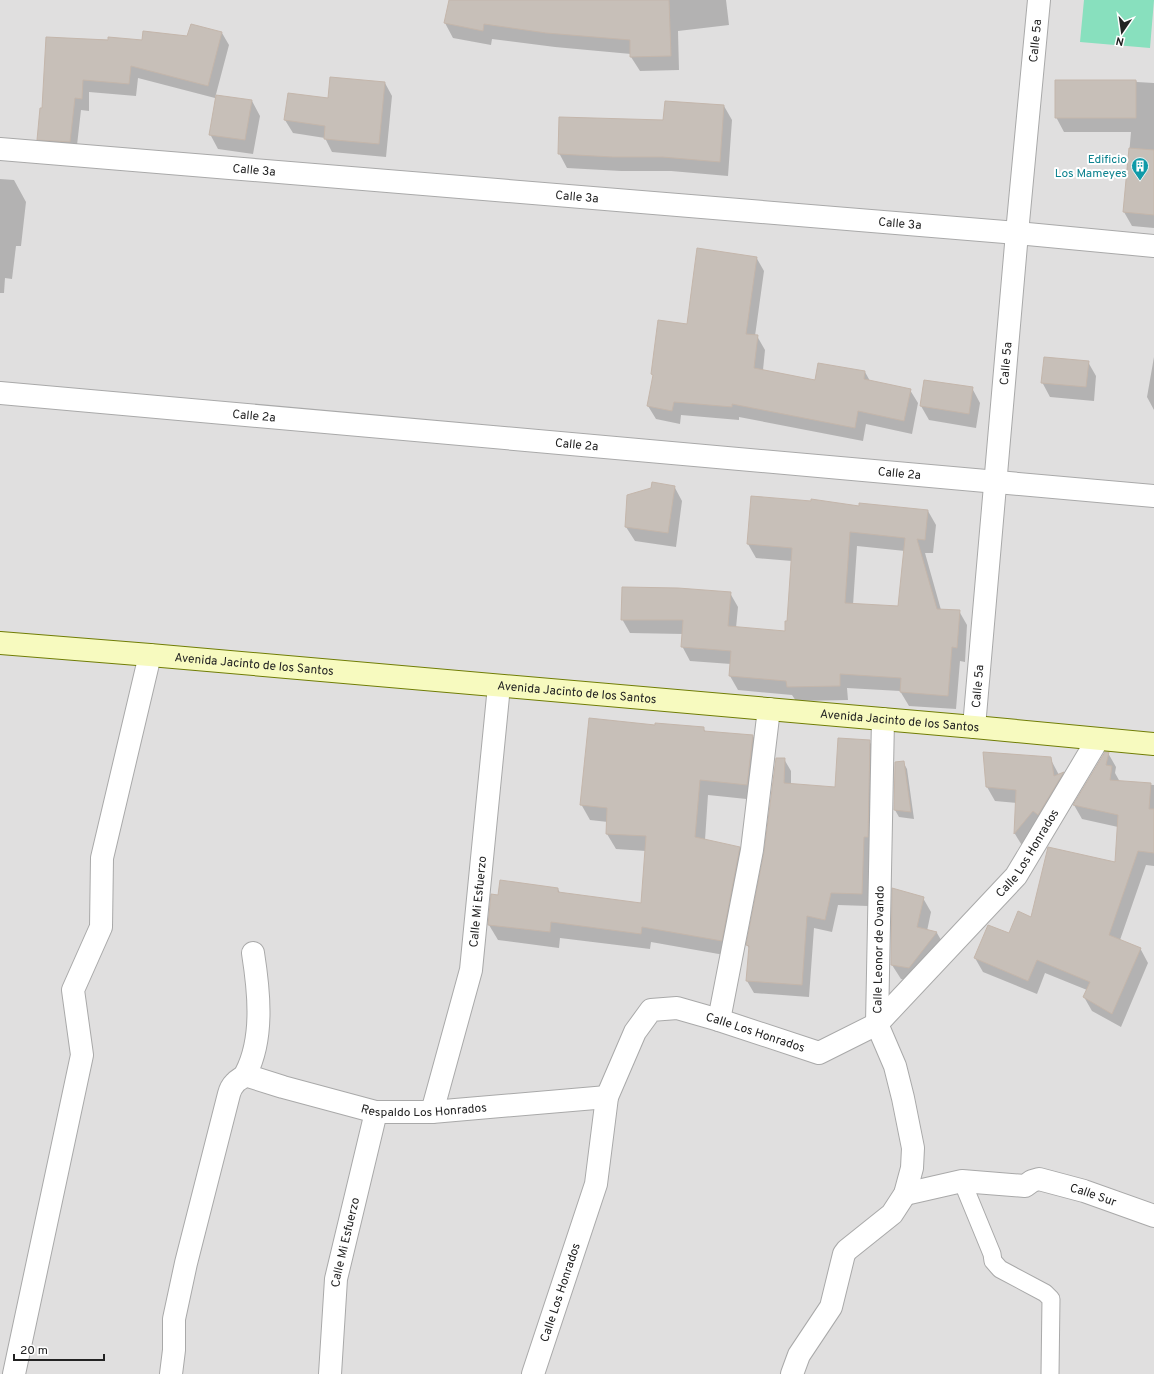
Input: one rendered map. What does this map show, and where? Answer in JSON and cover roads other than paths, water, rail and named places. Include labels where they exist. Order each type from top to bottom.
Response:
[{"type":"main road","name":"Avenida Jacinto de los Santos","points":[[0,643],[769,709],[1154,744]]},
{"type":"street","name":"Calle 5a","points":[[974,727],[1017,233],[1040,0]]},
{"type":"street","name":"Calle 3a","points":[[0,149],[1017,233],[1154,246]]},
{"type":"street","name":"Calle 2a","points":[[0,393],[1154,496]]},
{"type":"street","points":[[14,1374],[82,1055],[73,990],[101,927],[102,858],[150,655]]},
{"type":"street","name":"Calle Mi Esfuerzo","points":[[432,1112],[471,970],[499,686]]},
{"type":"street","points":[[719,1020],[752,850],[769,709]]},
{"type":"street","name":"Calle Leonor de Ovando","points":[[792,1374],[799,1355],[831,1307],[844,1254],[892,1214],[905,1194],[912,1168],[913,1148],[909,1123],[895,1066],[877,1024],[883,720]]},
{"type":"street","name":"Calle Los Honrados","points":[[533,1374],[596,1184],[607,1097],[635,1032],[651,1010],[677,1008],[719,1020],[819,1053],[877,1024],[1016,876],[1098,739]]},
{"type":"street","points":[[171,1374],[174,1350],[174,1319],[186,1263],[229,1094],[234,1083],[245,1076],[253,1058],[258,1030],[259,989],[253,953]]},
{"type":"street","name":"Respaldo Los Honrados","points":[[245,1076],[376,1112],[432,1112],[607,1097]]},
{"type":"street","name":"Calle Mi Esfuerzo","points":[[330,1374],[336,1279],[376,1112]]},
{"type":"street","name":"Calle Sur","points":[[905,1194],[962,1181],[1025,1186],[1032,1181],[1039,1179],[1084,1191],[1154,1216]]},
{"type":"lane","points":[[962,1181],[992,1254],[992,1261],[1000,1269],[1045,1292],[1051,1299],[1050,1374]]},
{"type":"place","name":"Edificio Los Mameyes","points":[[1140,181]]}]
